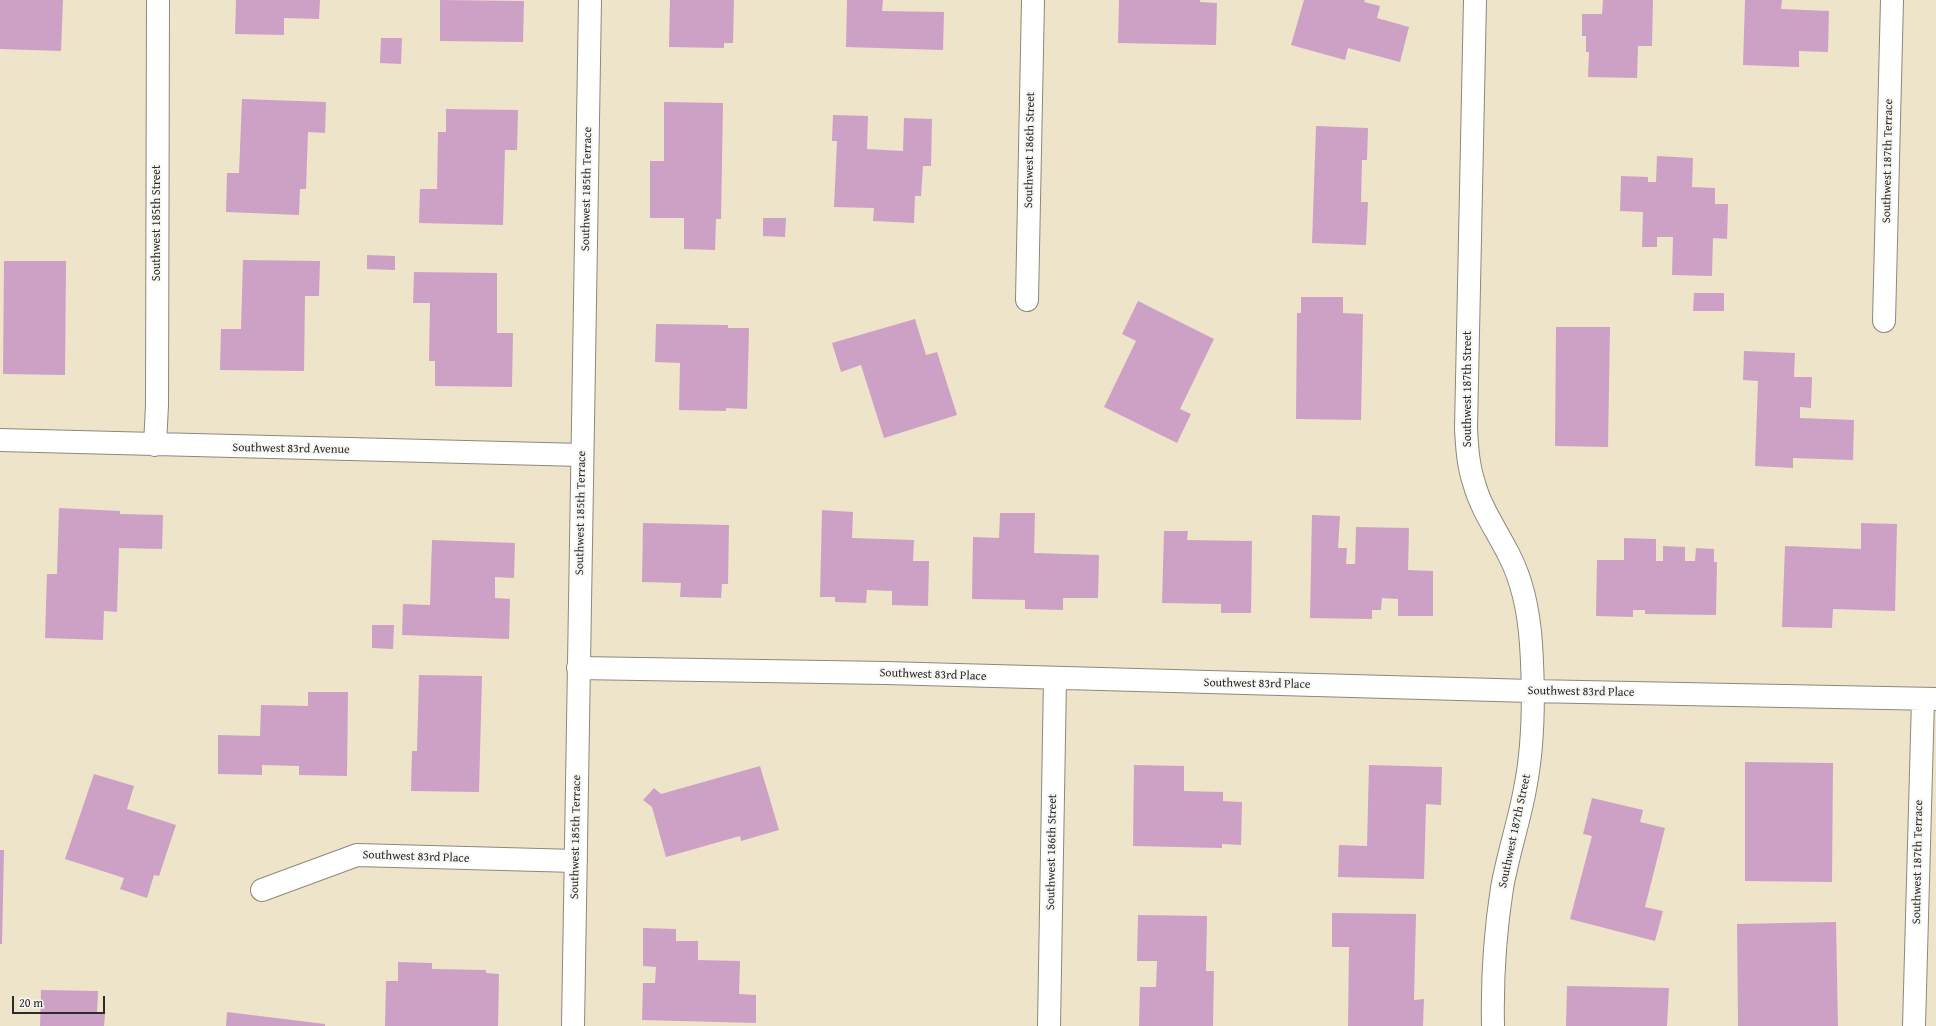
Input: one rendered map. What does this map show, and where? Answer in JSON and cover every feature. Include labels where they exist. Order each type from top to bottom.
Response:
[{"type":"street","name":"Southwest 185th Street","points":[[155,445],[157,405],[158,0]]},
{"type":"street","name":"Southwest 185th Terrace","points":[[572,1026],[590,0]]},
{"type":"street","name":"Southwest 186th Street","points":[[1027,300],[1033,0]]},
{"type":"street","name":"Southwest 187th Street","points":[[1475,0],[1467,401],[1468,454],[1474,484],[1481,501],[1510,555],[1520,584],[1528,614],[1531,644],[1532,691],[1531,732],[1526,788],[1503,887],[1497,922],[1493,1026]]},
{"type":"street","name":"Southwest 187th Terrace","points":[[1884,321],[1892,0]]},
{"type":"street","name":"Southwest 83rd Avenue","points":[[0,440],[582,455]]},
{"type":"street","name":"Southwest 83rd Place","points":[[578,668],[878,673],[1532,691],[1930,699]]},
{"type":"street","name":"Southwest 186th Street","points":[[1049,1026],[1055,679]]},
{"type":"street","name":"Southwest 187th Terrace","points":[[1914,1026],[1930,699]]},
{"type":"street","name":"Southwest 83rd Place","points":[[262,890],[357,855],[576,861]]},
{"type":"building","points":[[0,0],[63,0],[61,51],[0,49]]},
{"type":"building","points":[[236,0],[320,0],[319,19],[284,18],[284,35],[235,34]]},
{"type":"building","points":[[440,0],[524,1],[523,42],[440,41]]},
{"type":"building","points":[[670,0],[734,0],[733,43],[724,43],[724,48],[669,47]]},
{"type":"building","points":[[847,0],[883,0],[882,11],[944,12],[943,50],[846,47]]},
{"type":"building","points":[[1119,0],[1200,0],[1200,2],[1217,3],[1216,45],[1118,43]]},
{"type":"building","points":[[1304,0],[1365,0],[1364,2],[1380,6],[1377,18],[1409,27],[1400,62],[1348,48],[1345,60],[1291,45]]},
{"type":"building","points":[[1603,0],[1653,0],[1652,46],[1638,46],[1637,78],[1588,77],[1589,52],[1586,52],[1586,36],[1582,36],[1582,14],[1602,14]]},
{"type":"building","points":[[1745,0],[1782,0],[1781,9],[1829,11],[1828,52],[1799,51],[1799,67],[1743,65]]},
{"type":"building","points":[[381,38],[402,38],[401,64],[380,63]]},
{"type":"building","points":[[242,99],[326,102],[325,133],[308,132],[306,189],[300,189],[299,215],[226,212],[227,173],[239,173]]},
{"type":"building","points":[[664,102],[723,103],[721,219],[716,219],[715,250],[684,249],[684,218],[650,218],[650,161],[664,161]]},
{"type":"building","points":[[446,109],[518,110],[517,150],[505,150],[503,225],[419,223],[420,189],[437,189],[438,132],[446,132]]},
{"type":"building","points":[[833,115],[868,116],[867,149],[903,151],[904,118],[932,119],[931,166],[923,166],[921,196],[915,196],[914,223],[873,221],[874,208],[834,207],[837,141],[832,141]]},
{"type":"building","points":[[1316,126],[1368,128],[1367,160],[1362,160],[1361,202],[1368,202],[1366,245],[1312,243]]},
{"type":"building","points":[[1657,156],[1693,158],[1692,187],[1715,188],[1715,204],[1728,204],[1727,239],[1713,238],[1712,276],[1672,275],[1673,237],[1657,237],[1657,247],[1642,247],[1643,212],[1620,211],[1621,176],[1648,177],[1648,182],[1656,182]]},
{"type":"building","points":[[763,218],[786,218],[785,237],[763,236]]},
{"type":"building","points":[[367,255],[395,256],[395,270],[367,269]]},
{"type":"building","points":[[243,260],[320,261],[319,296],[305,296],[304,371],[220,370],[221,329],[241,329]]},
{"type":"building","points":[[4,261],[66,261],[65,375],[3,374]]},
{"type":"building","points":[[414,272],[497,273],[497,333],[513,333],[512,387],[435,386],[435,361],[429,361],[430,303],[413,303]]},
{"type":"building","points":[[1694,293],[1724,293],[1724,311],[1693,311]]},
{"type":"building","points":[[1301,297],[1343,297],[1343,313],[1363,314],[1361,420],[1296,419],[1297,313],[1301,313]]},
{"type":"building","points":[[1138,301],[1214,339],[1180,409],[1191,414],[1177,443],[1104,407],[1136,341],[1122,334]]},
{"type":"building","points":[[915,319],[926,355],[937,352],[957,415],[884,438],[861,365],[841,372],[832,343]]},
{"type":"building","points":[[656,324],[728,325],[728,328],[749,328],[747,409],[726,408],[726,411],[679,410],[680,363],[655,362]]},
{"type":"building","points":[[1556,327],[1610,327],[1608,447],[1555,446]]},
{"type":"building","points":[[1744,351],[1795,353],[1794,377],[1812,377],[1811,408],[1800,407],[1800,418],[1854,420],[1853,460],[1793,458],[1793,468],[1755,466],[1758,381],[1743,380]]},
{"type":"building","points":[[59,508],[120,511],[120,514],[163,515],[162,549],[119,548],[117,612],[104,611],[103,640],[45,638],[47,574],[57,574]]},
{"type":"building","points":[[822,510],[853,512],[852,538],[914,540],[913,561],[929,561],[928,606],[892,605],[892,591],[867,590],[866,603],[835,602],[835,597],[820,597]]},
{"type":"building","points":[[1000,513],[1035,513],[1034,553],[1099,555],[1098,598],[1063,598],[1063,610],[1025,609],[1025,600],[972,599],[973,537],[999,538]]},
{"type":"building","points":[[1312,515],[1340,516],[1338,548],[1347,548],[1346,564],[1355,564],[1356,527],[1409,528],[1408,570],[1433,571],[1433,616],[1398,616],[1398,599],[1382,598],[1381,610],[1372,610],[1372,619],[1310,618]]},
{"type":"building","points":[[643,523],[729,525],[728,584],[722,584],[721,598],[680,597],[681,583],[642,582]]},
{"type":"building","points":[[1861,523],[1897,524],[1895,611],[1833,609],[1832,628],[1782,627],[1785,546],[1861,549]]},
{"type":"building","points":[[1164,531],[1188,531],[1187,540],[1252,541],[1251,613],[1221,613],[1221,604],[1162,603]]},
{"type":"building","points":[[1624,538],[1656,539],[1656,561],[1663,561],[1663,546],[1685,547],[1685,561],[1695,561],[1696,548],[1714,549],[1714,562],[1717,562],[1716,615],[1645,614],[1645,610],[1633,610],[1633,617],[1596,616],[1597,560],[1624,560]]},
{"type":"building","points":[[432,540],[515,543],[514,578],[495,577],[495,598],[510,599],[509,639],[402,635],[403,604],[430,605]]},
{"type":"building","points":[[372,625],[394,625],[393,649],[372,648]]},
{"type":"building","points":[[419,675],[482,676],[479,792],[411,791],[412,751],[417,751]]},
{"type":"building","points":[[308,692],[348,692],[347,776],[299,775],[299,766],[262,765],[262,775],[218,774],[218,735],[260,736],[261,705],[308,706]]},
{"type":"building","points":[[1745,762],[1833,763],[1832,882],[1745,881]]},
{"type":"building","points":[[1134,765],[1184,766],[1184,791],[1223,792],[1223,801],[1242,802],[1241,845],[1222,844],[1222,848],[1133,846]]},
{"type":"building","points":[[1369,765],[1442,767],[1441,805],[1426,804],[1424,879],[1338,877],[1339,845],[1367,846]]},
{"type":"building","points":[[760,766],[779,830],[741,841],[740,836],[666,857],[652,807],[643,800],[654,788],[661,794]]},
{"type":"building","points":[[94,774],[134,786],[127,809],[176,825],[159,876],[154,875],[147,898],[120,889],[124,878],[65,859]]},
{"type":"building","points":[[1592,798],[1643,810],[1640,822],[1665,828],[1645,907],[1663,911],[1655,941],[1570,919],[1592,836],[1583,834]]},
{"type":"building","points":[[0,850],[4,850],[2,944],[0,944]]},
{"type":"building","points":[[1332,913],[1416,914],[1414,1000],[1424,999],[1423,1026],[1348,1026],[1349,947],[1332,947]]},
{"type":"building","points":[[1138,915],[1207,916],[1206,971],[1214,971],[1213,1026],[1139,1026],[1140,987],[1156,987],[1157,961],[1137,961]]},
{"type":"building","points":[[1836,922],[1838,1026],[1738,1026],[1737,924]]},
{"type":"building","points":[[643,928],[676,929],[676,941],[698,941],[698,960],[740,961],[739,994],[756,995],[756,1023],[642,1020],[643,983],[655,983],[656,967],[643,966]]},
{"type":"building","points":[[398,962],[432,963],[432,969],[486,970],[486,973],[499,974],[498,1026],[385,1026],[386,981],[398,981]]},
{"type":"building","points":[[1567,986],[1669,988],[1667,1026],[1566,1026]]},
{"type":"building","points":[[41,990],[98,991],[97,1014],[105,1014],[104,1026],[40,1026]]},
{"type":"building","points":[[227,1012],[325,1024],[325,1026],[226,1026]]}]
